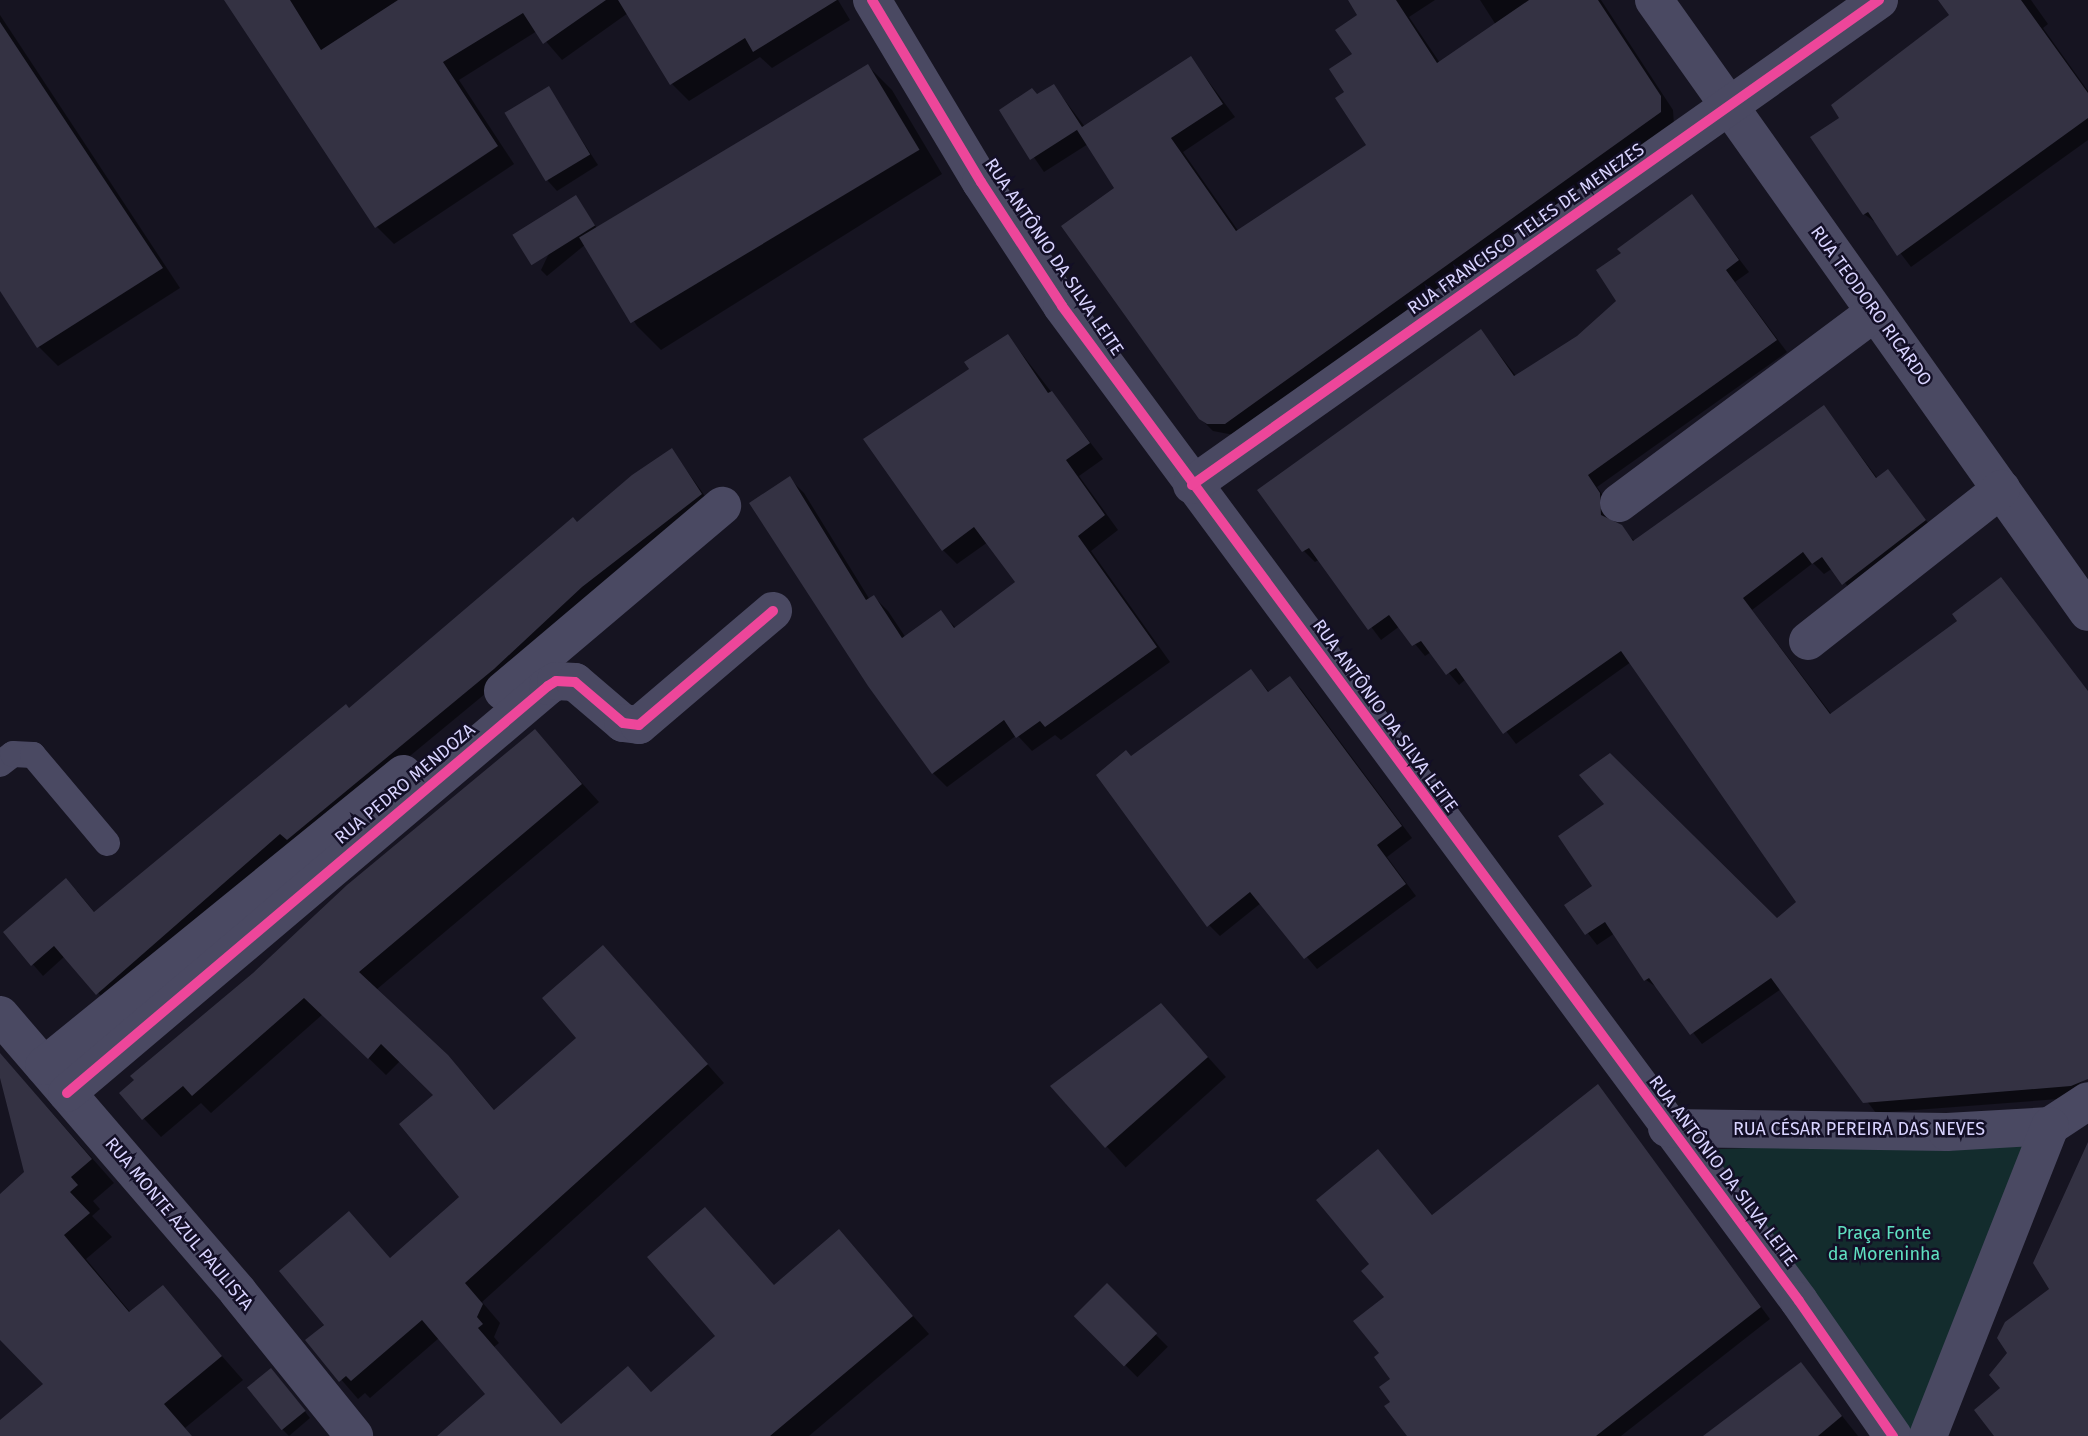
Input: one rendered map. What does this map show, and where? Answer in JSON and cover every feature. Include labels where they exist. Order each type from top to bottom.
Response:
[{"type":"street","name":"RUA ANTÔNIO DA SILVA LEITE","points":[[872,0],[1062,306],[1667,1128],[1799,1301],[1893,1436]]},
{"type":"street","name":"RUA TEODORO RICARDO","points":[[1654,0],[1728,109],[2088,612]]},
{"type":"street","name":"RUA FRANCISCO TELES DE MENEZES","points":[[1192,485],[1879,0]]},
{"type":"street","points":[[1619,503],[1875,312]]},
{"type":"street","points":[[1808,641],[2001,489]]},
{"type":"street","name":"RUA PEDRO MENDOZA","points":[[55,1080],[384,790],[722,506]]},
{"type":"street","name":"RUA PEDRO MENDOZA","points":[[55,1080],[548,686],[556,681],[575,682],[623,723],[639,724],[773,611]]},
{"type":"street","name":"RUA MONTE AZUL PAULISTA","points":[[0,1015],[354,1436]]},
{"type":"street","points":[[1928,1436],[2050,1126],[2088,1101]]},
{"type":"street","name":"RUA CÉSAR PEREIRA DAS NEVES","points":[[1667,1128],[1947,1132],[2050,1126]]},
{"type":"lane","points":[[0,764],[13,754],[33,755],[107,844]]},
{"type":"green space","name":"Praça Fonte da Moreninha","points":[[2038,1138],[1911,1436],[1691,1150]]},
{"type":"building","points":[[224,0],[290,0],[321,50],[398,0],[606,0],[543,44],[523,13],[443,62],[498,146],[375,228]]},
{"type":"building","points":[[618,0],[837,0],[753,52],[745,38],[670,85]]},
{"type":"building","points":[[1348,0],[1396,0],[1437,63],[1529,0],[1598,0],[1661,96],[1661,112],[1225,424],[1207,424],[1199,419],[1061,226],[1114,188],[1077,130],[1080,128],[1030,160],[999,110],[1032,88],[1037,94],[1054,84],[1082,127],[1191,56],[1223,104],[1171,138],[1236,231],[1366,145],[1335,98],[1344,92],[1329,69],[1352,54],[1335,30],[1357,15]]},
{"type":"building","points":[[1938,0],[2021,0],[2088,93],[2088,118],[1897,256],[1868,212],[1863,215],[1810,137],[1839,118],[1831,105],[1949,15]]},
{"type":"building","points":[[0,22],[163,268],[37,348],[0,291]]},
{"type":"building","points":[[868,64],[920,150],[631,323],[579,238]]},
{"type":"building","points":[[549,86],[590,155],[546,181],[504,113]]},
{"type":"building","points":[[1692,194],[1739,260],[1726,270],[1777,340],[1588,475],[1600,493],[1601,515],[1622,525],[1633,541],[1824,405],[1876,478],[1888,469],[1926,520],[1842,585],[1822,557],[1812,564],[1803,552],[1743,598],[1830,714],[1957,621],[1952,614],[2001,577],[2088,691],[2088,1079],[2071,1086],[1863,1103],[1771,978],[1690,1035],[1649,978],[1644,981],[1605,922],[1585,935],[1564,905],[1592,886],[1558,836],[1604,804],[1579,775],[1610,753],[1777,918],[1796,902],[1621,651],[1503,734],[1456,668],[1446,675],[1421,641],[1412,646],[1389,615],[1368,630],[1309,548],[1302,552],[1257,490],[1481,329],[1514,376],[1577,336],[1616,301],[1596,270],[1621,253],[1617,249]]},
{"type":"building","points":[[576,195],[595,226],[531,265],[512,235]]},
{"type":"building","points":[[1008,334],[1048,393],[1052,391],[1090,443],[1066,460],[1105,515],[1078,536],[1157,647],[1045,727],[1040,721],[1016,738],[1004,720],[932,774],[868,686],[749,503],[790,476],[866,600],[874,595],[902,638],[941,610],[954,628],[1015,582],[974,527],[942,551],[863,439],[969,369],[964,362]]},
{"type":"building","points":[[672,448],[702,494],[582,587],[494,669],[287,840],[280,834],[96,995],[54,946],[31,966],[3,932],[66,878],[94,912],[346,704],[349,708],[573,517],[577,522],[632,475]]},
{"type":"building","points":[[1251,669],[1268,692],[1290,676],[1402,826],[1377,845],[1406,884],[1304,959],[1250,892],[1207,927],[1096,775],[1126,750],[1131,756]]},
{"type":"building","points":[[535,729],[582,784],[359,972],[448,1055],[494,1110],[576,1038],[542,998],[603,945],[708,1064],[465,1283],[483,1304],[477,1317],[483,1324],[478,1328],[561,1424],[628,1366],[651,1392],[715,1336],[647,1257],[705,1207],[774,1285],[839,1229],[913,1316],[770,1436],[437,1436],[485,1394],[422,1320],[351,1381],[346,1376],[339,1382],[305,1340],[324,1325],[279,1271],[349,1211],[390,1258],[459,1197],[399,1124],[433,1095],[381,1044],[368,1059],[304,998],[192,1096],[183,1086],[142,1120],[119,1093],[134,1080],[130,1076],[253,973],[347,885]]},
{"type":"building","points":[[1161,1003],[1208,1057],[1105,1148],[1050,1086]]},
{"type":"building","points":[[0,1053],[92,1159],[71,1177],[78,1185],[70,1192],[90,1213],[64,1235],[129,1312],[163,1285],[222,1356],[164,1404],[192,1436],[0,1436],[0,1420],[43,1384],[0,1340],[0,1194],[24,1172],[0,1078]]},
{"type":"building","points":[[1598,1084],[1761,1307],[1596,1436],[1407,1436],[1384,1406],[1390,1402],[1379,1387],[1390,1379],[1374,1357],[1379,1353],[1353,1321],[1384,1297],[1361,1271],[1369,1264],[1316,1200],[1378,1149],[1432,1215]]},
{"type":"building","points":[[2088,1142],[2088,1436],[1994,1436],[1974,1410],[2000,1388],[1989,1375],[2007,1353],[1997,1338],[2005,1322],[2049,1289],[2033,1263]]},
{"type":"building","points":[[1107,1283],[1157,1333],[1124,1366],[1074,1316]]},
{"type":"building","points":[[1801,1362],[1842,1416],[1818,1436],[1703,1436]]},
{"type":"building","points":[[271,1368],[306,1411],[282,1430],[247,1388]]},
{"type":"cycle path","points":[[872,0],[981,182],[1062,306],[1799,1301],[1893,1436]]},
{"type":"cycle path","points":[[1192,485],[1879,0]]},
{"type":"cycle path","points":[[67,1093],[548,686],[556,681],[575,682],[623,723],[639,725],[773,611]]}]
